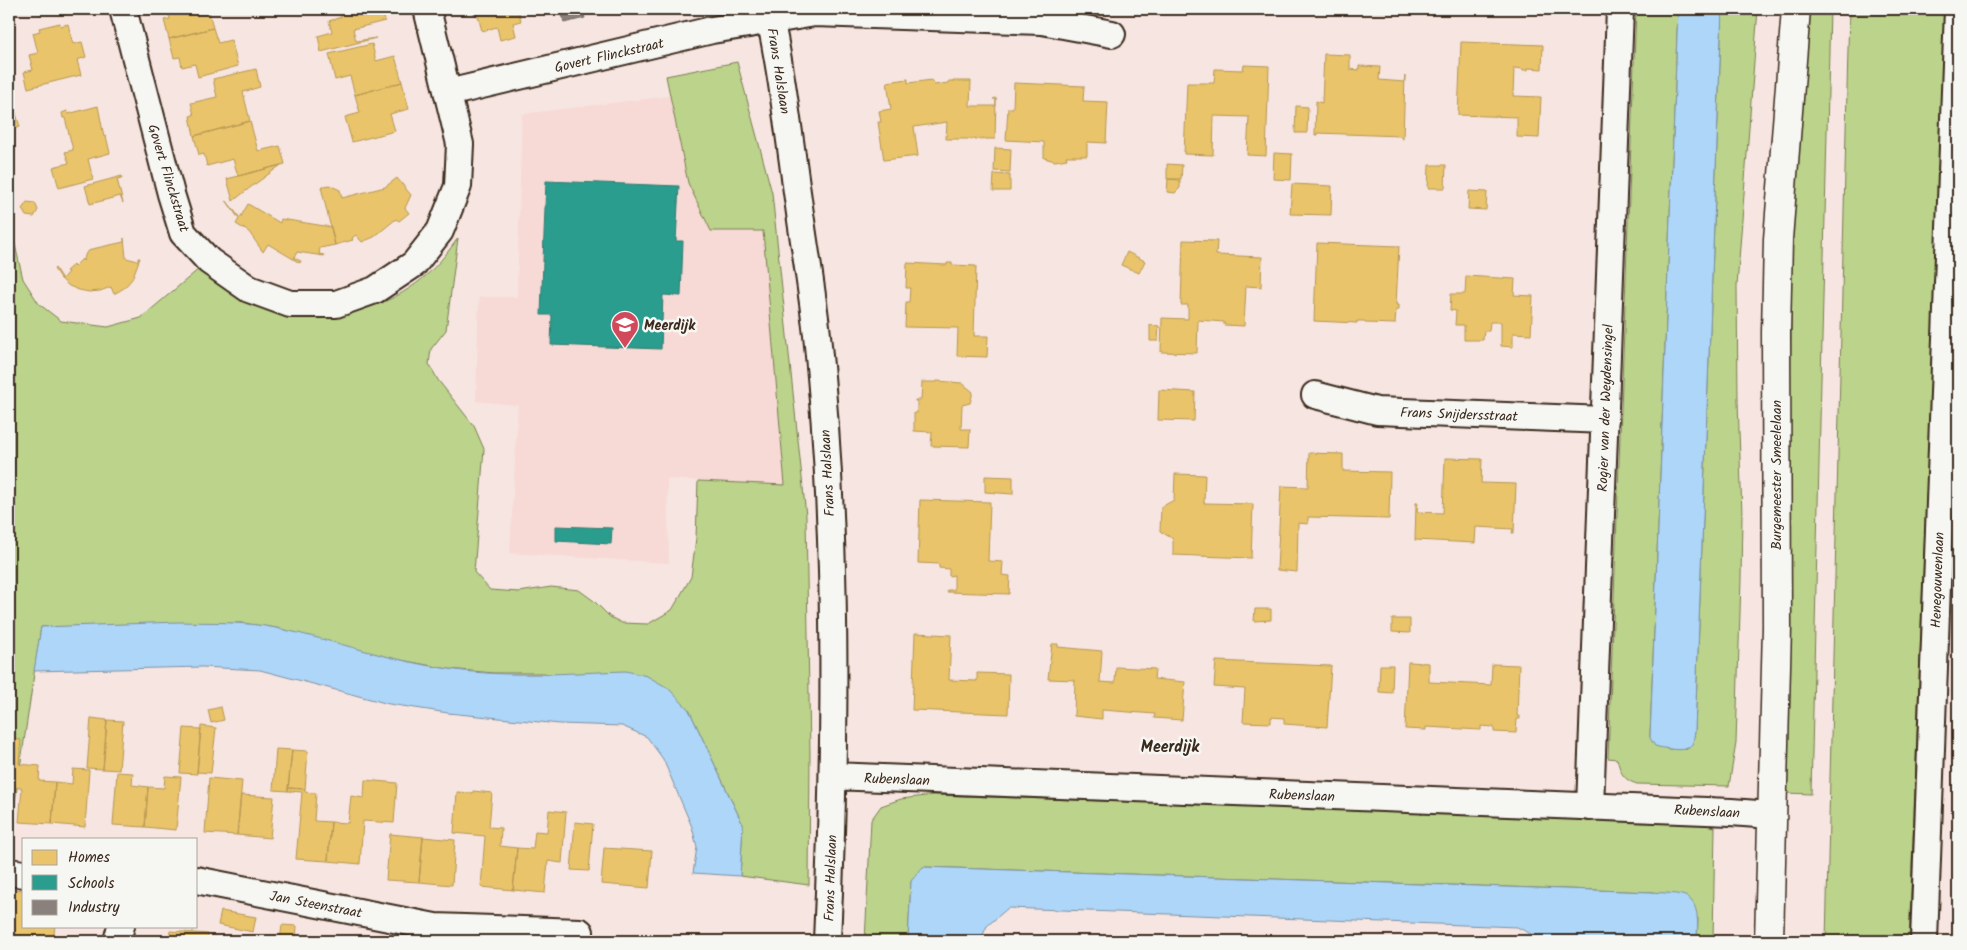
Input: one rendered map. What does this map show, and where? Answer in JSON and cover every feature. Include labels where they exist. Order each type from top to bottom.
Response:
[{"type":"street","name":"Govert Flinckstraat","points":[[123,9],[171,194],[183,233],[209,261],[249,289],[290,304],[336,304],[375,290],[414,264],[440,231],[458,186],[460,144],[427,9]]},
{"type":"street","name":"Rogier van der Weydensingel","points":[[1590,807],[1620,9]]},
{"type":"street","name":"Burgemeester Smeelelaan","points":[[1769,941],[1777,627],[1776,333],[1778,239],[1796,9]]},
{"type":"street","name":"Henegouwenlaan","points":[[1924,941],[1948,552],[1958,9]]},
{"type":"street","name":"Govert Flinckstraat","points":[[448,92],[712,30],[770,14],[815,13],[1042,22],[1112,34]]},
{"type":"street","name":"Frans Halslaan","points":[[770,14],[783,88],[817,334],[828,478],[834,624],[833,776],[827,941]]},
{"type":"street","name":"Frans Snijdersstraat","points":[[1315,394],[1376,411],[1605,420]]},
{"type":"street","name":"Rubenslaan","points":[[833,776],[1771,815]]},
{"type":"street","points":[[9,872],[22,874]]},
{"type":"street","name":"Jan Steenstraat","points":[[198,880],[435,934],[580,932]]},
{"type":"street","points":[[118,941],[121,928]]},
{"type":"shaded area","name":"Meerdijk","points":[[670,96],[688,183],[763,231],[785,485],[667,479],[669,563],[510,553],[518,405],[476,401],[479,297],[517,297],[522,114]]},
{"type":"green space","points":[[1636,9],[1678,9],[1650,737],[1667,749],[1687,749],[1692,745],[1695,731],[1722,9],[1758,9],[1737,286],[1738,401],[1742,515],[1741,579],[1736,743],[1729,786],[1637,784],[1628,780],[1623,775],[1617,759],[1608,758]]},
{"type":"green space","points":[[1810,9],[1830,9],[1811,794],[1786,793],[1792,229]]},
{"type":"green space","points":[[1849,9],[1945,9],[1909,941],[1826,941]]},
{"type":"green space","points":[[737,62],[772,193],[806,516],[810,754],[809,885],[740,876],[743,825],[689,710],[544,673],[494,673],[448,669],[385,657],[276,628],[241,623],[41,627],[12,822],[9,821],[9,219],[23,279],[39,304],[61,321],[108,327],[141,318],[200,268],[344,314],[395,297],[409,288],[435,267],[458,238],[446,330],[431,349],[429,364],[438,380],[474,426],[484,449],[474,572],[490,590],[519,592],[551,587],[579,590],[594,601],[610,617],[622,623],[648,624],[672,610],[691,577],[696,538],[698,481],[785,485],[763,231],[711,231],[688,183],[666,76]]},
{"type":"green space","points":[[933,795],[1692,822],[1715,827],[1713,941],[1697,941],[1698,919],[1686,897],[1652,892],[923,867],[911,882],[908,941],[865,941],[871,820],[881,806],[901,799]]},
{"type":"water","points":[[1678,9],[1722,9],[1695,731],[1691,746],[1679,750],[1655,746],[1650,738]]},
{"type":"water","points":[[178,622],[264,626],[405,661],[471,672],[537,674],[626,671],[647,676],[668,688],[689,710],[743,825],[740,876],[693,873],[697,847],[692,827],[663,759],[647,737],[622,726],[560,724],[448,713],[389,704],[260,670],[202,667],[34,671],[41,627]]},
{"type":"water","points":[[923,867],[1670,893],[1687,897],[1694,906],[1697,917],[1697,941],[1540,941],[1537,937],[1517,927],[1008,908],[987,926],[980,941],[908,941],[911,881]]},
{"type":"building: Homes","points":[[167,9],[222,9],[209,12],[213,28],[169,39],[164,20],[170,19]]},
{"type":"building: Homes","points":[[339,9],[382,9],[385,21],[353,29],[356,41],[376,38],[321,52],[318,36],[332,32],[329,21],[341,17]]},
{"type":"building: Homes","points":[[471,9],[518,9],[521,21],[513,23],[516,36],[500,40],[497,27],[482,31],[478,16],[472,13]]},
{"type":"building: Homes","points":[[60,23],[61,26],[68,24],[73,44],[82,42],[86,57],[77,60],[81,75],[28,88],[24,72],[33,70],[29,55],[38,53],[33,33],[40,31],[39,28]]},
{"type":"building: Homes","points":[[213,28],[218,43],[231,40],[238,66],[198,77],[195,64],[182,67],[180,57],[174,58],[169,39]]},
{"type":"building: Homes","points":[[1461,42],[1543,45],[1542,69],[1528,68],[1528,70],[1523,70],[1514,68],[1513,96],[1541,97],[1539,138],[1517,137],[1517,117],[1458,115]]},
{"type":"building: Homes","points":[[372,44],[376,61],[395,56],[402,82],[355,95],[350,76],[335,80],[329,54]]},
{"type":"building: Homes","points":[[1324,54],[1350,55],[1350,69],[1359,70],[1359,66],[1380,67],[1379,80],[1404,82],[1405,76],[1403,139],[1401,136],[1317,133],[1315,135],[1316,101],[1322,103]]},
{"type":"building: Homes","points":[[1244,65],[1269,66],[1266,156],[1247,155],[1249,117],[1214,116],[1213,155],[1184,154],[1187,83],[1214,83],[1215,69],[1243,70]]},
{"type":"building: Homes","points":[[256,69],[260,87],[243,92],[250,121],[194,136],[190,116],[194,115],[191,103],[217,97],[213,79]]},
{"type":"building: Homes","points":[[908,79],[908,83],[932,80],[934,85],[948,83],[949,81],[971,81],[970,106],[996,106],[995,139],[946,139],[947,122],[914,127],[918,156],[884,160],[878,122],[881,122],[879,111],[891,109],[887,82]]},
{"type":"building: Homes","points":[[402,82],[409,109],[390,114],[395,131],[352,142],[345,117],[360,113],[355,95]]},
{"type":"building: Homes","points":[[1014,83],[1084,86],[1083,101],[1108,102],[1106,143],[1087,142],[1087,156],[1066,156],[1067,159],[1055,161],[1044,158],[1044,142],[1006,140],[1008,108],[1013,108]]},
{"type":"building: Homes","points":[[98,106],[104,137],[106,136],[110,153],[88,159],[93,179],[59,188],[53,167],[69,163],[65,152],[73,150],[62,113],[67,111],[68,114]]},
{"type":"building: Homes","points":[[1296,106],[1308,107],[1307,133],[1295,133]]},
{"type":"building: Homes","points":[[15,110],[20,127],[9,130],[9,112]]},
{"type":"building: Homes","points":[[250,121],[258,151],[280,146],[285,164],[238,176],[233,159],[207,166],[204,154],[199,155],[194,136]]},
{"type":"building: Homes","points":[[995,148],[1011,149],[1010,172],[994,171]]},
{"type":"building: Homes","points":[[1274,153],[1292,154],[1291,180],[1273,179]]},
{"type":"building: Homes","points":[[1167,164],[1182,165],[1181,179],[1167,179]]},
{"type":"building: Homes","points":[[281,165],[251,187],[233,201],[227,179]]},
{"type":"building: Homes","points":[[1429,165],[1446,165],[1445,188],[1428,188]]},
{"type":"building: Homes","points":[[994,174],[1010,175],[1010,191],[993,191]]},
{"type":"building: Homes","points":[[122,176],[122,178],[117,179],[123,203],[120,196],[90,204],[85,186]]},
{"type":"building: Homes","points":[[397,178],[411,195],[405,208],[409,213],[399,221],[396,219],[374,237],[362,242],[356,235],[352,238],[353,240],[335,245],[321,187],[329,185],[340,190],[342,198],[385,187]]},
{"type":"building: Homes","points":[[1168,179],[1180,180],[1180,188],[1175,193],[1167,192]]},
{"type":"building: Homes","points":[[1292,184],[1332,186],[1331,215],[1290,214]]},
{"type":"building: Homes","points":[[1469,191],[1487,192],[1486,210],[1468,209]]},
{"type":"building: Homes","points":[[226,200],[240,218],[248,204],[280,223],[281,219],[331,227],[335,245],[320,248],[319,254],[324,256],[297,252],[294,258],[301,261],[300,263],[268,244],[263,252],[249,232],[236,224],[239,219]]},
{"type":"building: Homes","points":[[27,202],[35,203],[38,210],[34,217],[26,216],[22,209]]},
{"type":"building: Homes","points":[[124,238],[126,258],[138,261],[138,258],[140,258],[132,279],[124,288],[114,294],[111,287],[89,292],[69,286],[60,278],[54,269],[62,279],[68,272],[66,271],[73,265],[74,267],[82,259],[83,261],[86,253],[92,249],[124,242]]},
{"type":"building: Homes","points":[[1183,240],[1217,241],[1216,255],[1262,257],[1261,287],[1246,286],[1244,326],[1224,325],[1224,322],[1198,320],[1197,353],[1161,352],[1162,318],[1188,319],[1188,305],[1181,305]]},
{"type":"building: Homes","points":[[1317,243],[1399,246],[1396,305],[1399,305],[1399,310],[1396,310],[1395,324],[1365,323],[1365,321],[1357,321],[1357,323],[1314,321]]},
{"type":"building: Homes","points":[[1127,252],[1145,261],[1139,273],[1121,265]]},
{"type":"building: Homes","points":[[907,263],[947,265],[947,263],[952,263],[952,265],[976,266],[974,336],[988,336],[987,357],[957,356],[958,328],[905,327],[906,302],[909,302],[910,288],[906,288]]},
{"type":"building: Homes","points":[[1466,276],[1515,279],[1514,295],[1533,296],[1531,334],[1513,333],[1513,347],[1501,346],[1501,322],[1490,322],[1489,331],[1484,331],[1483,340],[1464,340],[1464,325],[1455,325],[1456,311],[1450,310],[1451,294],[1465,294]]},
{"type":"building: Homes","points":[[1150,325],[1159,326],[1158,341],[1150,341]]},
{"type":"building: Homes","points":[[922,382],[962,383],[973,392],[970,403],[962,405],[961,429],[970,429],[969,447],[931,446],[932,432],[914,431],[914,413],[917,413],[917,401],[915,400],[921,400]]},
{"type":"building: Homes","points":[[1159,390],[1195,392],[1194,421],[1158,420]]},
{"type":"building: Homes","points":[[1309,453],[1343,454],[1343,471],[1390,472],[1389,519],[1308,517],[1308,524],[1298,523],[1297,572],[1277,570],[1281,486],[1308,487]]},
{"type":"building: Homes","points":[[1445,458],[1482,459],[1481,483],[1516,484],[1514,533],[1512,533],[1513,529],[1476,527],[1475,543],[1415,540],[1416,503],[1418,502],[1417,512],[1443,513]]},
{"type":"building: Homes","points":[[1175,474],[1205,475],[1204,503],[1253,504],[1251,558],[1173,555],[1173,539],[1160,531],[1161,507],[1174,500]]},
{"type":"building: Homes","points":[[985,476],[1013,477],[1013,494],[985,492]]},
{"type":"building: Homes","points":[[920,500],[990,502],[988,561],[1003,562],[1002,575],[1010,576],[1009,594],[947,592],[947,590],[954,590],[954,575],[949,576],[949,569],[939,568],[939,564],[918,563]]},
{"type":"building: Homes","points":[[1255,609],[1271,609],[1271,620],[1254,621]]},
{"type":"building: Homes","points":[[1392,619],[1410,619],[1410,633],[1392,632]]},
{"type":"building: Homes","points":[[915,633],[951,635],[949,680],[977,681],[977,673],[1009,674],[1008,714],[912,710]]},
{"type":"building: Homes","points":[[1052,644],[1058,644],[1058,647],[1102,651],[1100,682],[1115,683],[1116,667],[1155,669],[1154,679],[1185,682],[1182,720],[1154,718],[1155,714],[1102,710],[1102,719],[1074,716],[1075,680],[1048,679]]},
{"type":"building: Homes","points":[[1216,661],[1331,666],[1327,727],[1284,724],[1284,718],[1271,717],[1271,723],[1243,722],[1245,689],[1214,687]]},
{"type":"building: Homes","points":[[1408,662],[1429,663],[1429,682],[1491,685],[1492,664],[1519,665],[1517,716],[1520,716],[1520,719],[1517,719],[1516,733],[1494,732],[1494,727],[1481,726],[1481,730],[1426,727],[1426,730],[1405,729]]},
{"type":"building: Homes","points":[[1380,665],[1393,665],[1392,693],[1379,692]]},
{"type":"building: Homes","points":[[221,707],[224,720],[211,723],[208,710]]},
{"type":"building: Homes","points":[[91,718],[107,720],[103,769],[87,768]]},
{"type":"building: Homes","points":[[107,720],[123,721],[119,770],[103,769]]},
{"type":"building: Homes","points":[[201,726],[216,728],[211,773],[197,772]]},
{"type":"building: Homes","points":[[184,728],[201,729],[197,774],[180,773]]},
{"type":"building: Homes","points":[[9,738],[21,740],[19,764],[40,766],[39,781],[55,782],[52,824],[19,822],[22,788],[9,787]]},
{"type":"building: Homes","points":[[276,749],[292,750],[288,791],[273,790]]},
{"type":"building: Homes","points":[[292,750],[308,751],[305,789],[288,788]]},
{"type":"building: Homes","points":[[73,769],[89,770],[85,827],[52,824],[55,782],[72,784]]},
{"type":"building: Homes","points":[[117,772],[133,773],[132,785],[148,787],[145,827],[113,825]]},
{"type":"building: Homes","points":[[165,776],[181,777],[176,830],[145,827],[148,787],[164,788]]},
{"type":"building: Homes","points":[[209,778],[242,781],[237,835],[205,833]]},
{"type":"building: Homes","points":[[365,780],[397,783],[394,823],[363,821],[360,864],[328,861],[331,822],[348,823],[351,796],[364,798]]},
{"type":"building: Homes","points":[[288,788],[305,789],[305,792],[316,793],[314,821],[331,822],[328,861],[296,859],[302,792],[288,791]]},
{"type":"building: Homes","points":[[473,791],[492,793],[489,827],[501,828],[500,846],[517,848],[513,890],[481,887],[485,836],[454,833],[457,792],[473,793]]},
{"type":"building: Homes","points":[[241,795],[274,797],[270,838],[237,835]]},
{"type":"building: Homes","points":[[549,810],[566,812],[562,863],[548,861],[545,893],[513,890],[517,848],[533,849],[535,831],[547,832]]},
{"type":"building: Homes","points":[[575,822],[593,824],[589,871],[571,870]]},
{"type":"building: Homes","points":[[390,834],[423,837],[419,882],[386,880]]},
{"type":"building: Homes","points":[[423,837],[455,840],[452,885],[419,882]]},
{"type":"building: Homes","points":[[604,848],[652,851],[649,888],[601,884]]},
{"type":"building: Homes","points":[[9,889],[22,890],[22,928],[55,928],[53,941],[14,941],[15,930],[9,930]]},
{"type":"building: Homes","points":[[221,911],[256,917],[253,932],[218,925]]},
{"type":"building: Homes","points":[[282,925],[297,926],[296,941],[280,941]]},
{"type":"building: Homes","points":[[170,931],[208,934],[207,941],[169,941]]},
{"type":"building: Schools","points":[[546,181],[679,186],[676,241],[683,241],[681,296],[663,295],[661,349],[551,345],[552,315],[541,315]]},
{"type":"building: Schools","points":[[556,526],[612,528],[611,544],[556,541]]},
{"type":"building: Industry","points":[[561,9],[582,9],[585,18],[564,23]]},
{"type":"place","name":"Meerdijk","points":[[625,349]]},
{"type":"district","name":"Meerdijk","points":[[1170,746]]}]
